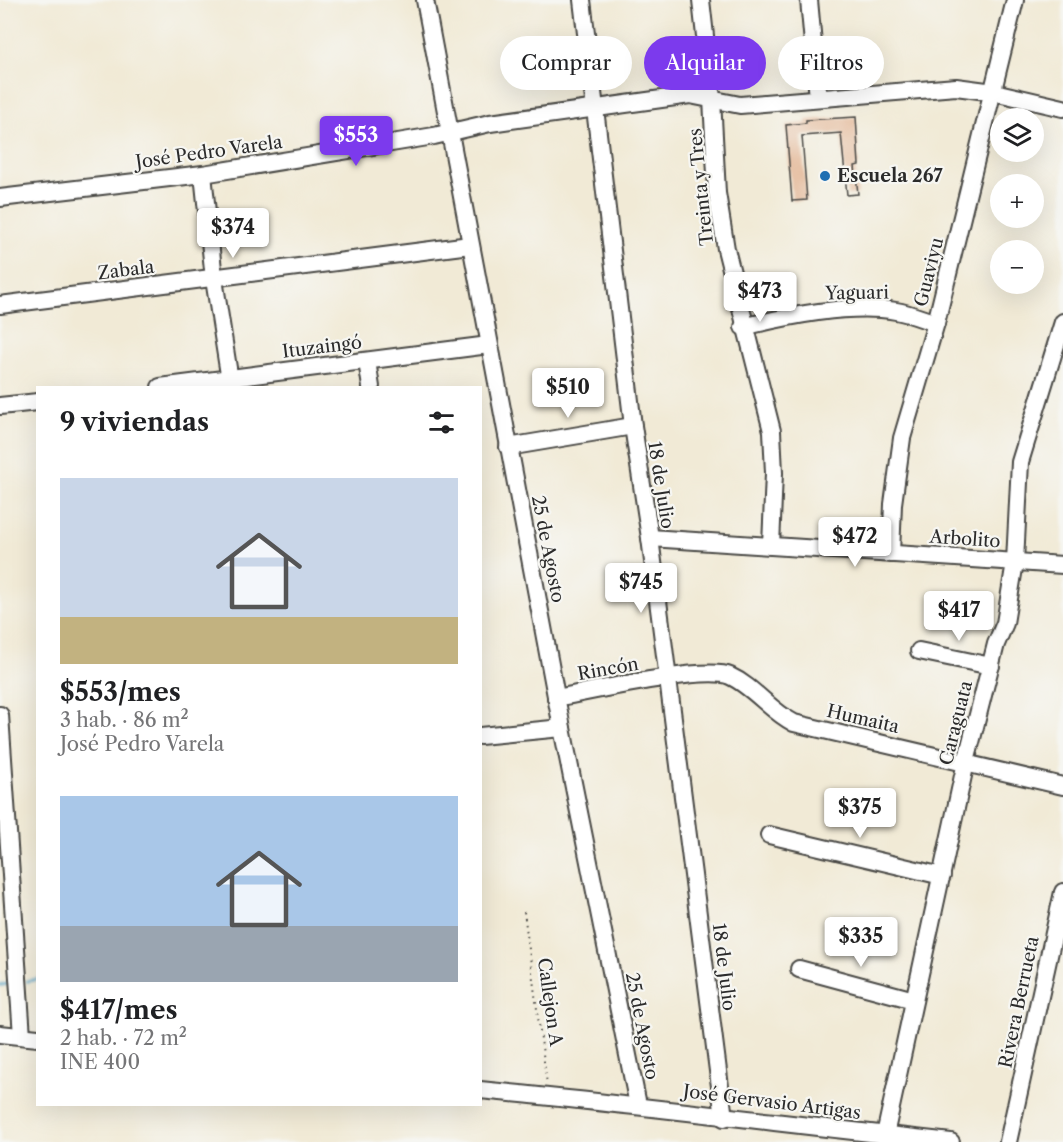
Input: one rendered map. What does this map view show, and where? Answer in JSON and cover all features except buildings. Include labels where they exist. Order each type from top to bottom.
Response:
[{"type":"street","name":"25 de Agosto","points":[[425,0],[556,698],[638,1105]]},
{"type":"street","name":"18 de Julio","points":[[582,0],[633,426],[650,538],[666,678],[724,1118]]},
{"type":"street","name":"Treinta y Tres","points":[[701,0],[712,99],[717,193],[726,249],[743,327],[772,431],[774,473],[771,546]]},
{"type":"street","points":[[809,0],[818,98]]},
{"type":"street","name":"Guaviyu","points":[[891,554],[894,495],[902,438],[936,323],[1015,0]]},
{"type":"street","name":"José Pedro Varela","points":[[0,198],[203,174],[451,132],[490,123],[595,106],[690,95],[740,105],[937,88],[994,92],[1063,108]]},
{"type":"street","points":[[203,174],[214,279],[231,383]]},
{"type":"street","name":"Zabala","points":[[0,305],[470,245]]},
{"type":"street","name":"Yaguari","points":[[743,327],[783,318],[849,310],[896,311],[936,323]]},
{"type":"street","name":"Caraguata","points":[[885,1135],[966,762],[991,666],[1005,623],[1015,562],[1020,462],[1063,322]]},
{"type":"street","name":"Ituzaingó","points":[[178,386],[231,383],[367,361],[489,345]]},
{"type":"street","points":[[367,361],[371,386]]},
{"type":"street","points":[[0,406],[36,402]]},
{"type":"street","points":[[508,447],[633,426]]},
{"type":"street","name":"Arbolito","points":[[650,538],[1063,565]]},
{"type":"street","points":[[919,651],[991,666]]},
{"type":"street","name":"Humaita","points":[[666,678],[714,673],[730,676],[781,716],[794,723],[1063,786]]},
{"type":"street","name":"Rincón","points":[[556,698],[666,678]]},
{"type":"street","points":[[0,715],[30,1037],[0,1034]]},
{"type":"street","points":[[482,736],[562,728]]},
{"type":"street","points":[[769,835],[942,876]]},
{"type":"street","name":"Rivera Berrueta","points":[[1008,1142],[1063,892]]},
{"type":"street","points":[[799,969],[914,1000]]},
{"type":"street","name":"José Gervasio Artigas","points":[[482,1090],[638,1105],[724,1118],[951,1142]]},
{"type":"path","name":"Callejon A","points":[[524,912],[549,1097]]},
{"type":"waterway","points":[[27,981],[36,979]]},
{"type":"waterway","points":[[0,985],[9,984]]},
{"type":"place","name":"Escuela 267","points":[[825,176]]}]
